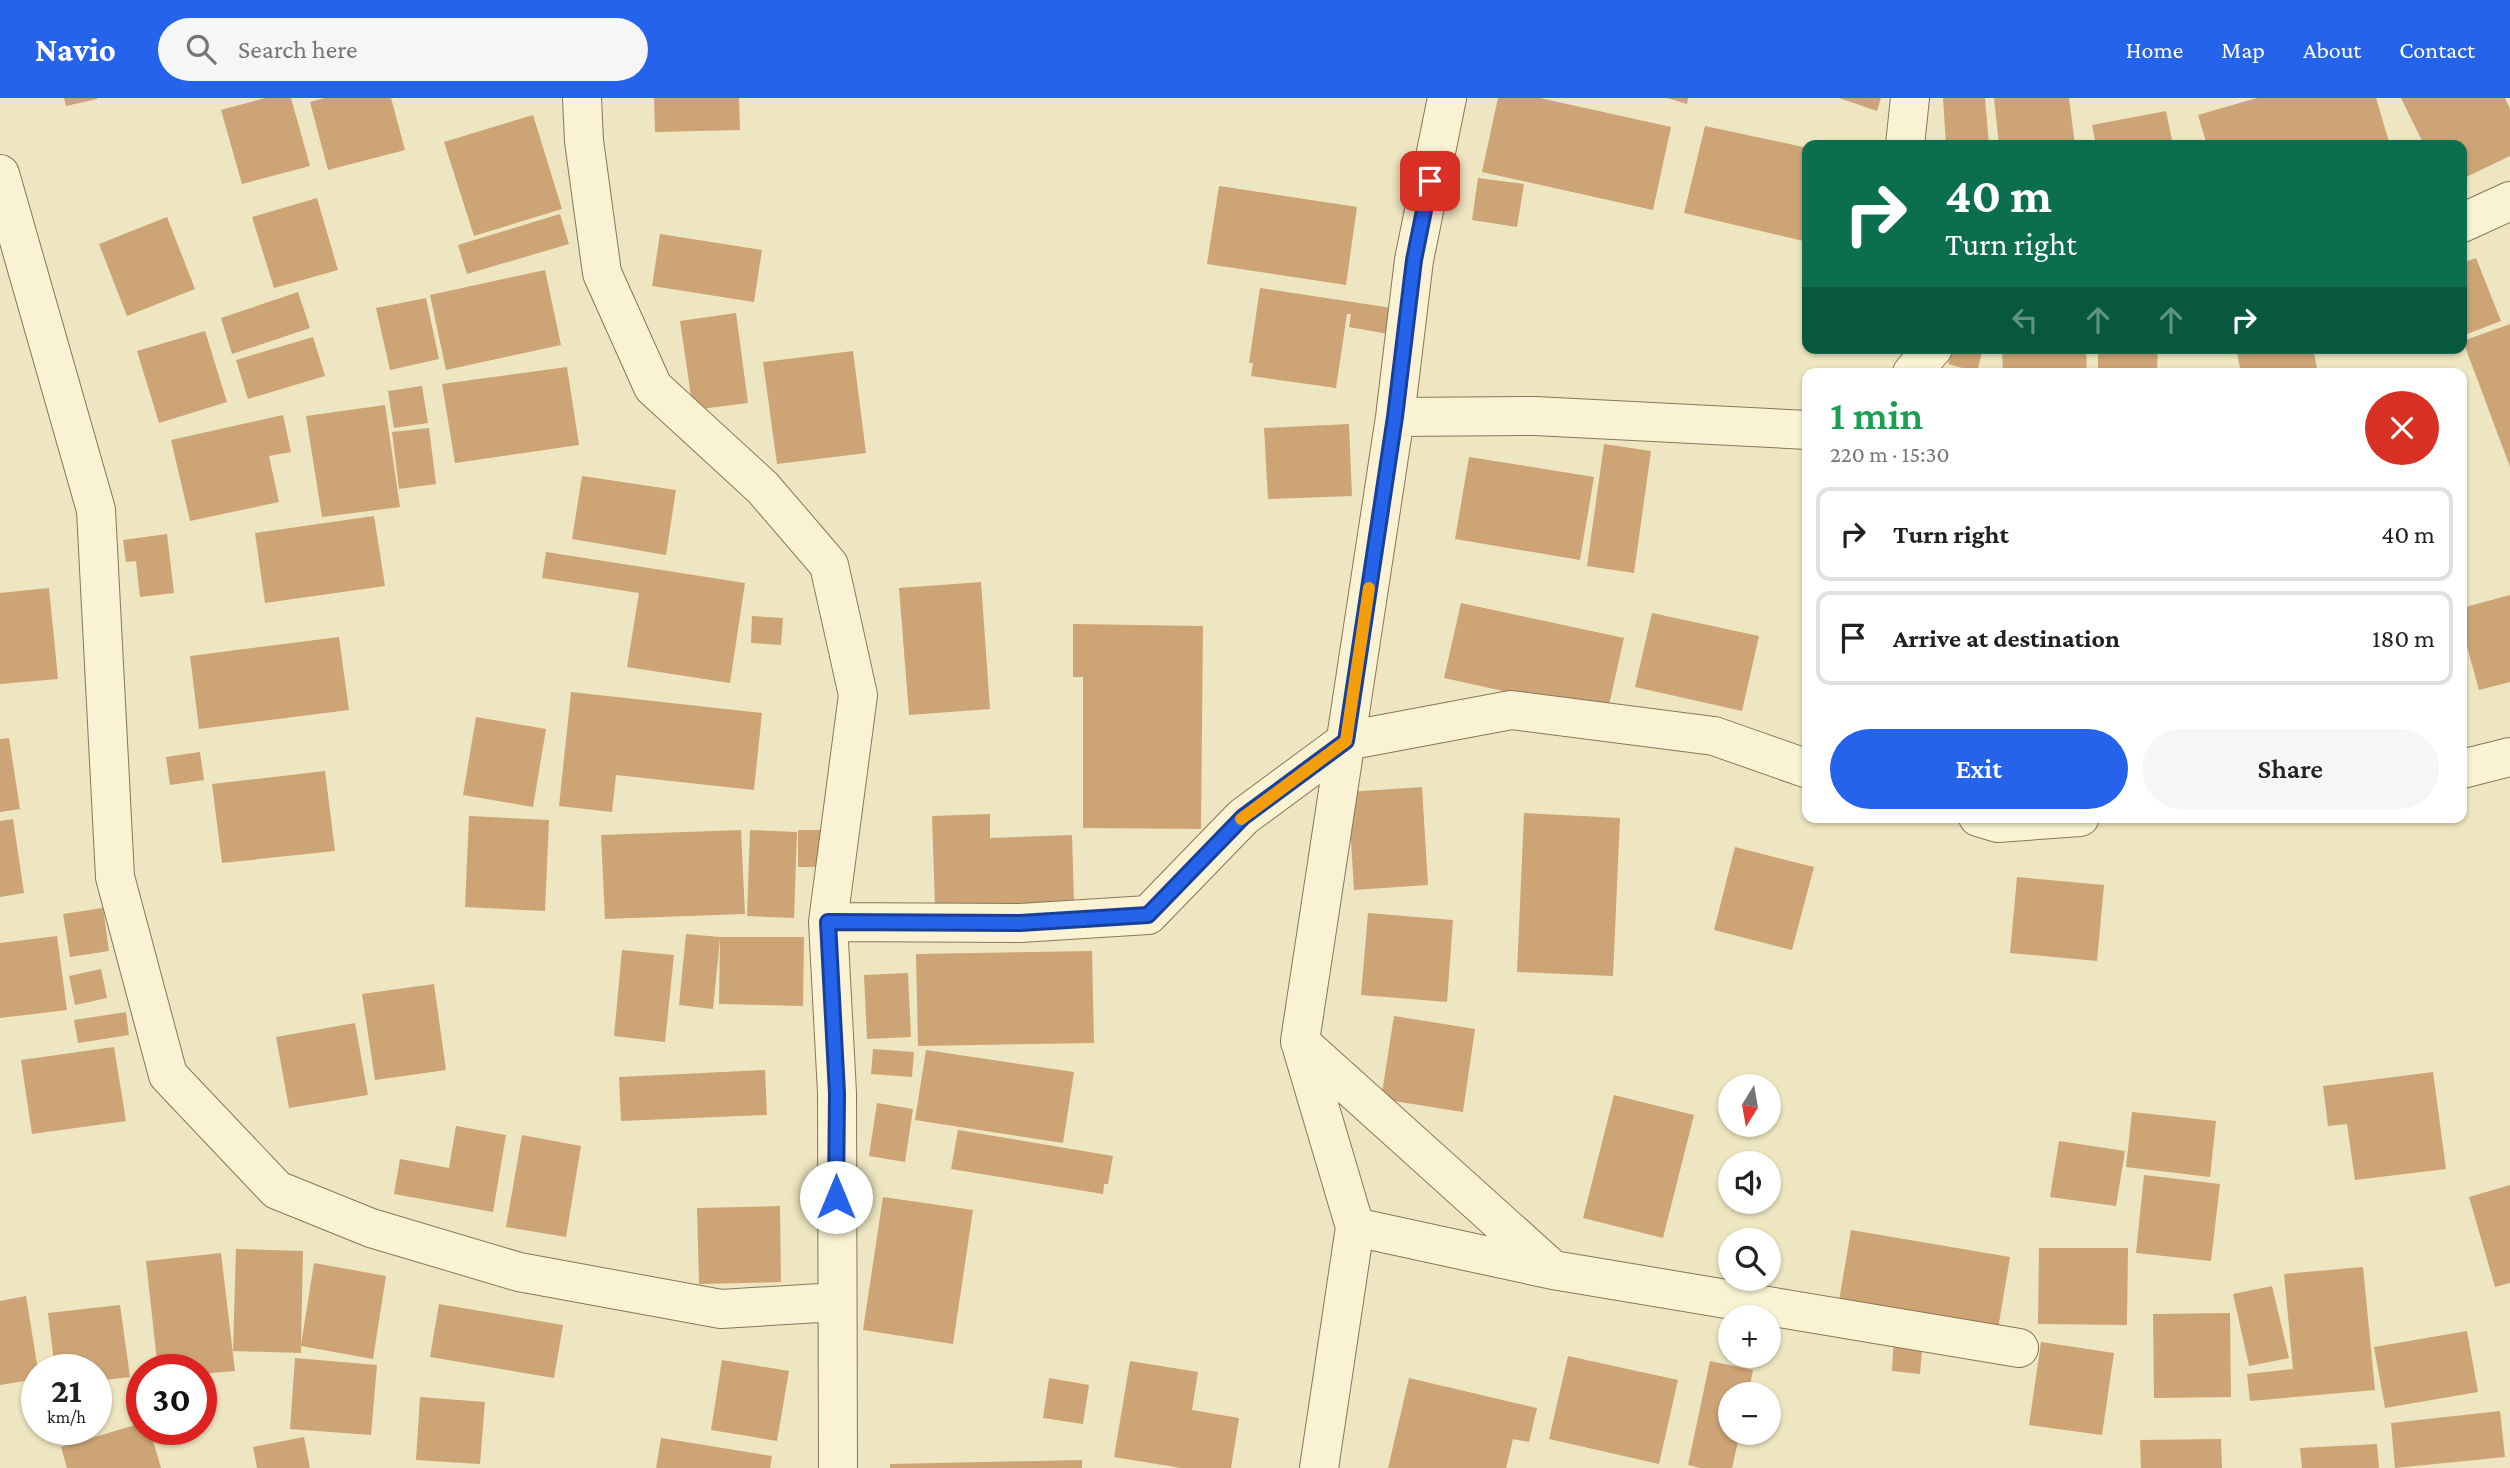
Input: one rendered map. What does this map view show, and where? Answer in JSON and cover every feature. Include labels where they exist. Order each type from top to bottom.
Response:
[{"type":"street","points":[[582,98],[584,141],[602,273],[653,387],[764,488],[829,565],[858,695],[828,922],[837,1093],[838,1468]]},
{"type":"street","points":[[1319,1468],[1355,1227],[1300,1041],[1395,417],[1414,260],[1447,98]]},
{"type":"street","points":[[1906,140],[1910,98]]},
{"type":"street","points":[[0,174],[96,510],[115,877],[168,1076],[277,1190],[371,1227],[519,1272],[720,1309],[836,1302]]},
{"type":"street","points":[[2467,221],[2510,201]]},
{"type":"street","points":[[1916,368],[1928,354]]},
{"type":"street","points":[[1395,417],[1535,416],[1802,430]]},
{"type":"street","points":[[828,922],[1020,923],[1148,915],[1243,817],[1346,741],[1511,710],[1714,736],[1802,767]]},
{"type":"street","points":[[2467,768],[2510,757]]},
{"type":"street","points":[[1300,1041],[1553,1270]]},
{"type":"street","points":[[1355,1227],[1553,1270],[2019,1348]]},
{"type":"building","points":[[64,98],[97,98],[97,99],[66,106]]},
{"type":"building","points":[[265,98],[291,98],[310,166],[242,184],[221,110]]},
{"type":"building","points":[[325,98],[391,98],[405,150],[328,170],[310,102]]},
{"type":"building","points":[[654,98],[739,98],[740,130],[655,132]]},
{"type":"building","points":[[1498,98],[1540,98],[1671,127],[1653,210],[1482,172]]},
{"type":"building","points":[[1667,98],[1688,98],[1687,104]]},
{"type":"building","points":[[1839,98],[1881,98],[1877,111]]},
{"type":"building","points":[[1943,98],[1985,98],[1989,140],[1946,140]]},
{"type":"building","points":[[1994,98],[2069,98],[2074,140],[1998,140]]},
{"type":"building","points":[[2257,98],[2376,98],[2389,140],[2206,140],[2198,115]]},
{"type":"building","points":[[2401,98],[2505,98],[2510,109],[2510,156],[2467,177],[2467,140],[2422,140]]},
{"type":"building","points":[[2166,111],[2172,140],[2095,140],[2092,125]]},
{"type":"building","points":[[533,115],[562,209],[474,236],[444,142]]},
{"type":"building","points":[[1705,126],[1802,147],[1802,241],[1684,213]]},
{"type":"building","points":[[1478,178],[1524,184],[1517,227],[1472,220]]},
{"type":"building","points":[[1219,186],[1357,207],[1346,285],[1207,264]]},
{"type":"building","points":[[317,198],[338,270],[274,288],[252,217]]},
{"type":"building","points":[[560,214],[569,244],[467,274],[458,245]]},
{"type":"building","points":[[167,217],[195,289],[127,316],[99,244]]},
{"type":"building","points":[[660,234],[762,250],[754,302],[652,286]]},
{"type":"building","points":[[2476,258],[2501,321],[2467,334],[2467,261]]},
{"type":"building","points":[[545,270],[561,345],[446,370],[430,295]]},
{"type":"building","points":[[1260,288],[1392,308],[1388,334],[1349,327],[1351,314],[1347,314],[1336,388],[1251,376],[1253,363],[1249,363]]},
{"type":"building","points":[[298,292],[310,328],[232,354],[221,318]]},
{"type":"building","points":[[426,298],[439,359],[390,370],[376,308]]},
{"type":"building","points":[[736,313],[748,403],[693,410],[680,321]]},
{"type":"building","points":[[2510,324],[2510,467],[2467,352],[2467,340]]},
{"type":"building","points":[[205,331],[227,402],[159,423],[137,351]]},
{"type":"building","points":[[313,337],[325,376],[248,399],[236,360]]},
{"type":"building","points":[[853,351],[866,453],[777,464],[763,362]]},
{"type":"building","points":[[1951,354],[1982,354],[1978,368],[1948,364]]},
{"type":"building","points":[[2002,354],[2086,354],[2087,368],[2003,368]]},
{"type":"building","points":[[2098,354],[2158,354],[2157,368],[2098,368]]},
{"type":"building","points":[[2237,354],[2314,354],[2317,368],[2240,368]]},
{"type":"building","points":[[567,367],[579,445],[455,463],[442,384]]},
{"type":"building","points":[[422,386],[428,423],[394,428],[388,391]]},
{"type":"building","points":[[385,405],[400,507],[322,517],[306,416]]},
{"type":"building","points":[[283,415],[291,452],[269,456],[279,502],[190,521],[171,440]]},
{"type":"building","points":[[1349,424],[1352,496],[1268,499],[1264,428]]},
{"type":"building","points":[[429,428],[436,484],[399,489],[392,432]]},
{"type":"building","points":[[1604,444],[1651,451],[1634,573],[1587,566]]},
{"type":"building","points":[[1469,457],[1594,477],[1580,560],[1455,539]]},
{"type":"building","points":[[582,476],[676,490],[666,555],[572,539]]},
{"type":"building","points":[[374,516],[385,586],[265,603],[255,533]]},
{"type":"building","points":[[167,534],[174,593],[140,597],[136,561],[126,562],[123,540]]},
{"type":"building","points":[[546,552],[745,583],[730,683],[627,667],[639,593],[542,578]]},
{"type":"building","points":[[981,582],[990,709],[909,715],[899,588]]},
{"type":"building","points":[[49,588],[58,679],[0,684],[0,593]]},
{"type":"building","points":[[2510,595],[2510,682],[2479,690],[2467,646],[2467,607]]},
{"type":"building","points":[[1461,603],[1624,638],[1607,714],[1444,678]]},
{"type":"building","points":[[1652,613],[1759,636],[1742,711],[1635,687]]},
{"type":"building","points":[[752,616],[783,618],[781,645],[751,643]]},
{"type":"building","points":[[1073,624],[1203,626],[1201,829],[1083,828],[1083,677],[1073,677]]},
{"type":"building","points":[[339,637],[349,710],[199,729],[190,656]]},
{"type":"building","points":[[571,692],[762,713],[754,790],[616,775],[612,812],[559,806]]},
{"type":"building","points":[[476,717],[546,729],[533,807],[463,795]]},
{"type":"building","points":[[9,738],[20,809],[0,812],[0,739]]},
{"type":"building","points":[[200,752],[204,780],[170,785],[166,757]]},
{"type":"building","points":[[325,771],[335,851],[222,863],[212,784]]},
{"type":"building","points":[[1422,787],[1428,885],[1354,890],[1348,792]]},
{"type":"building","points":[[1524,813],[1620,818],[1613,976],[1517,972]]},
{"type":"building","points":[[990,814],[990,838],[1072,835],[1074,902],[935,906],[932,816]]},
{"type":"building","points":[[469,816],[549,820],[545,911],[465,907]]},
{"type":"building","points":[[13,819],[24,893],[0,897],[0,821]]},
{"type":"building","points":[[741,830],[745,914],[605,919],[601,835]]},
{"type":"building","points":[[750,830],[797,832],[794,918],[747,916]]},
{"type":"building","points":[[798,830],[829,830],[829,867],[798,867]]},
{"type":"building","points":[[1735,847],[1814,867],[1792,950],[1714,930]]},
{"type":"building","points":[[2017,877],[2104,885],[2097,961],[2010,953]]},
{"type":"building","points":[[103,908],[109,951],[70,957],[63,914]]},
{"type":"building","points":[[1368,913],[1453,920],[1447,1002],[1361,995]]},
{"type":"building","points":[[686,934],[720,937],[804,937],[803,1006],[719,1004],[720,939],[713,1009],[679,1005]]},
{"type":"building","points":[[57,936],[67,1010],[0,1018],[0,943]]},
{"type":"building","points":[[622,950],[674,955],[665,1042],[614,1036]]},
{"type":"building","points":[[1092,951],[1094,1043],[918,1046],[916,954]]},
{"type":"building","points":[[101,969],[107,998],[75,1005],[69,976]]},
{"type":"building","points":[[908,973],[911,1037],[867,1039],[864,975]]},
{"type":"building","points":[[434,984],[446,1070],[375,1080],[362,994]]},
{"type":"building","points":[[126,1012],[129,1035],[78,1043],[74,1020]]},
{"type":"building","points":[[1394,1016],[1475,1029],[1463,1112],[1381,1099]]},
{"type":"building","points":[[355,1023],[368,1095],[289,1108],[276,1037]]},
{"type":"building","points":[[114,1047],[126,1121],[32,1134],[21,1060]]},
{"type":"building","points":[[873,1049],[914,1052],[912,1077],[871,1074]]},
{"type":"building","points":[[926,1050],[1074,1072],[1063,1143],[915,1120]]},
{"type":"building","points":[[765,1070],[767,1115],[621,1121],[619,1077]]},
{"type":"building","points":[[2433,1072],[2446,1169],[2355,1180],[2347,1124],[2328,1126],[2323,1086]]},
{"type":"building","points":[[1614,1095],[1694,1115],[1663,1238],[1583,1218]]},
{"type":"building","points":[[877,1103],[913,1109],[905,1162],[869,1156]]},
{"type":"building","points":[[2132,1112],[2216,1121],[2210,1177],[2126,1167]]},
{"type":"building","points":[[456,1126],[506,1135],[493,1212],[394,1194],[400,1159],[449,1168]]},
{"type":"building","points":[[958,1130],[1113,1156],[1108,1184],[1104,1184],[1103,1194],[951,1169]]},
{"type":"building","points":[[522,1135],[581,1146],[566,1237],[506,1227]]},
{"type":"building","points":[[2059,1141],[2125,1151],[2116,1206],[2050,1197]]},
{"type":"building","points":[[2144,1175],[2220,1184],[2211,1261],[2136,1253]]},
{"type":"building","points":[[2510,1185],[2510,1283],[2495,1287],[2469,1197]]},
{"type":"building","points":[[883,1197],[973,1210],[953,1344],[863,1330]]},
{"type":"building","points":[[780,1206],[781,1282],[699,1284],[697,1208]]},
{"type":"building","points":[[1851,1230],[2010,1257],[1997,1335],[1838,1307]]},
{"type":"building","points":[[2039,1248],[2128,1248],[2127,1325],[2038,1324]]},
{"type":"building","points":[[236,1249],[303,1251],[301,1345],[314,1263],[386,1276],[373,1359],[301,1346],[301,1353],[233,1351]]},
{"type":"building","points":[[221,1253],[235,1371],[217,1373],[217,1354],[156,1354],[146,1261]]},
{"type":"building","points":[[2363,1267],[2375,1390],[2250,1401],[2247,1374],[2293,1369],[2284,1274]]},
{"type":"building","points":[[2272,1286],[2289,1358],[2249,1366],[2233,1294]]},
{"type":"building","points":[[26,1296],[35,1354],[21,1354],[21,1382],[0,1385],[0,1301]]},
{"type":"building","points":[[439,1304],[563,1325],[554,1378],[430,1357]]},
{"type":"building","points":[[120,1305],[127,1354],[126,1377],[112,1379],[112,1354],[53,1354],[48,1313]]},
{"type":"building","points":[[2230,1313],[2231,1397],[2154,1398],[2153,1314]]},
{"type":"building","points":[[2467,1331],[2478,1392],[2385,1408],[2374,1347]]},
{"type":"building","points":[[1894,1336],[1923,1339],[1920,1374],[1892,1371]]},
{"type":"building","points":[[2041,1342],[2114,1353],[2102,1435],[2029,1425]]},
{"type":"building","points":[[1568,1356],[1678,1380],[1659,1464],[1549,1439]]},
{"type":"building","points":[[295,1358],[377,1365],[371,1435],[290,1429]]},
{"type":"building","points":[[722,1360],[789,1371],[777,1441],[711,1430]]},
{"type":"building","points":[[1130,1361],[1198,1372],[1192,1410],[1239,1418],[1231,1468],[1181,1468],[1114,1457]]},
{"type":"building","points":[[1710,1361],[1718,1363],[1718,1368],[1753,1370],[1751,1382],[1718,1382],[1718,1445],[1737,1445],[1732,1468],[1701,1468],[1688,1465]]},
{"type":"building","points":[[1049,1378],[1089,1385],[1083,1424],[1043,1418]]},
{"type":"building","points":[[1409,1378],[1537,1408],[1529,1442],[1513,1439],[1506,1468],[1388,1468]]},
{"type":"building","points":[[420,1397],[485,1402],[480,1464],[416,1460]]},
{"type":"building","points":[[2500,1411],[2505,1457],[2395,1468],[2391,1423]]},
{"type":"building","points":[[126,1428],[126,1445],[154,1445],[161,1468],[67,1468],[61,1447],[112,1445],[112,1432]]},
{"type":"building","points":[[304,1437],[310,1468],[257,1468],[253,1447]]},
{"type":"building","points":[[661,1438],[772,1456],[770,1468],[656,1468]]},
{"type":"building","points":[[2221,1439],[2222,1468],[2141,1468],[2140,1440]]},
{"type":"building","points":[[2377,1444],[2379,1468],[2302,1468],[2300,1448]]},
{"type":"building","points":[[1082,1460],[1082,1468],[890,1468],[890,1464]]},
{"type":"slow traffic","points":[[1241,819],[1346,741],[1369,588]]},
{"type":"route","points":[[836,1197],[837,1093],[828,922],[1020,923],[1148,915],[1243,817],[1346,741],[1395,417],[1414,260],[1430,181]]}]
